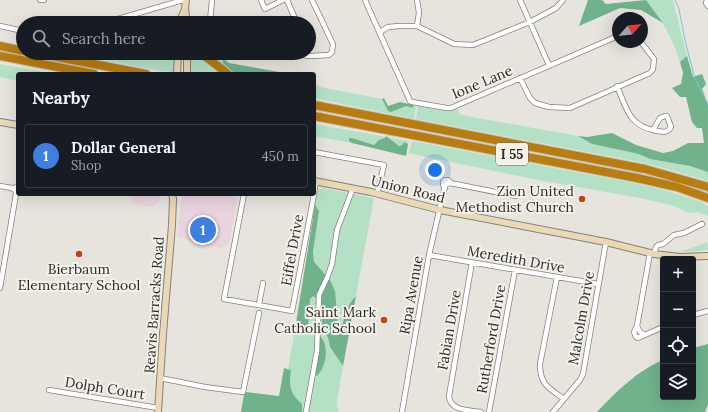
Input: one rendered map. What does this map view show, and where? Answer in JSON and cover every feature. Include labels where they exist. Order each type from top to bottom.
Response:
[{"type":"highway","points":[[0,46],[16,49]]},
{"type":"highway","points":[[0,56],[16,59]]},
{"type":"highway","points":[[21,60],[83,72]]},
{"type":"highway","points":[[73,60],[136,72]]},
{"type":"highway","points":[[210,60],[225,72]]},
{"type":"highway","points":[[72,70],[76,72]]},
{"type":"highway","name":"I 55","points":[[316,105],[645,169],[708,187]]},
{"type":"highway","name":"I 55","points":[[316,116],[637,178],[677,187],[708,198]]},
{"type":"main road","points":[[186,0],[186,16]]},
{"type":"main road","points":[[182,16],[185,9]]},
{"type":"main road","points":[[177,72],[178,60]]},
{"type":"main road","points":[[186,60],[187,72]]},
{"type":"main road","points":[[0,122],[16,125]]},
{"type":"main road","name":"Union Road","points":[[316,181],[352,188],[440,210],[606,242],[652,253],[680,257],[708,256]]},
{"type":"main road","name":"Reavis Barracks Road","points":[[158,410],[174,196]]},
{"type":"street","points":[[128,16],[183,0]]},
{"type":"street","points":[[210,16],[212,0]]},
{"type":"street","points":[[261,0],[265,9],[284,0]]},
{"type":"street","points":[[287,0],[294,16]]},
{"type":"street","points":[[312,0],[333,44],[332,52],[329,55],[316,55]]},
{"type":"street","name":"Ione Lane","points":[[365,0],[410,101],[447,108],[451,108],[549,64],[612,38]]},
{"type":"street","points":[[417,0],[419,13],[417,26]]},
{"type":"street","points":[[520,0],[549,64]]},
{"type":"street","points":[[380,32],[388,27],[417,26],[454,44],[473,45],[530,22],[556,8],[563,0]]},
{"type":"street","points":[[0,26],[16,30]]},
{"type":"street","points":[[520,78],[530,98],[535,103],[549,107],[570,108],[617,86],[650,73],[653,69],[654,59],[646,48]]},
{"type":"street","points":[[617,86],[635,123],[641,127],[653,130]]},
{"type":"street","points":[[316,152],[384,165],[377,194]]},
{"type":"street","name":"Ripa Avenue","points":[[402,412],[429,255],[448,185],[516,196]]},
{"type":"street","points":[[0,186],[16,192],[0,288]]},
{"type":"street","points":[[306,412],[317,351],[319,295],[332,264],[337,230],[352,188]]},
{"type":"street","points":[[244,196],[224,299],[259,304],[263,283]]},
{"type":"street","name":"Eiffel Drive","points":[[259,304],[292,310],[314,196]]},
{"type":"street","points":[[661,328],[645,335],[638,330],[637,326],[652,253],[658,245],[663,244],[674,235],[684,233],[702,224]]},
{"type":"street","name":"Malcolm Drive","points":[[553,412],[580,380],[583,374],[606,242]]},
{"type":"street","name":"Meredith Drive","points":[[429,255],[598,284]]},
{"type":"street","name":"Fabian Drive","points":[[472,262],[449,392],[450,402],[458,408],[481,412]]},
{"type":"street","name":"Rutherford Drive","points":[[489,412],[515,270]]},
{"type":"street","points":[[556,277],[540,364],[540,373],[545,384],[564,399]]},
{"type":"street","points":[[696,314],[708,311]]},
{"type":"street","points":[[160,378],[205,387],[243,392],[259,313]]},
{"type":"street","name":"Dolph Court","points":[[49,390],[158,410]]},
{"type":"shaded area","points":[[131,196],[161,196],[161,199],[153,207],[133,203]]},
{"type":"shaded area","points":[[182,196],[238,196],[230,240],[226,245],[221,248],[196,243],[177,236]]},
{"type":"green space","points":[[588,0],[602,0],[606,4],[646,0],[663,23],[648,14],[648,12],[620,8],[579,26]]},
{"type":"green space","points":[[646,0],[673,1],[687,56],[680,62],[666,29]]},
{"type":"green space","points":[[687,56],[693,77],[702,74],[706,84],[702,89],[708,105],[708,172],[690,166],[650,159],[639,154],[592,144],[578,136],[587,137],[612,133],[636,145],[663,153],[673,151],[688,143],[704,143],[702,128],[697,128],[692,122],[686,97],[680,97],[672,88],[681,84],[683,73],[680,62]]},
{"type":"green space","points":[[105,60],[175,60],[174,72],[165,72]]},
{"type":"green space","points":[[190,60],[205,60],[220,72],[190,72]]},
{"type":"green space","points":[[214,60],[222,60],[223,63],[239,72],[231,72]]},
{"type":"green space","points":[[222,60],[225,60],[229,63],[280,72],[233,72],[223,63]]},
{"type":"green space","points":[[0,64],[44,72],[16,72],[16,81],[0,77]]},
{"type":"green space","points":[[316,85],[382,99],[388,111],[406,106],[413,108],[413,105],[416,106],[414,119],[316,98]]},
{"type":"green space","points":[[384,98],[388,106],[400,102],[413,105],[413,108],[406,106],[391,112],[388,111],[382,99]]},
{"type":"green space","points":[[418,106],[447,111],[456,108],[461,115],[578,136],[592,144],[639,154],[650,159],[690,166],[708,172],[708,181],[635,161],[416,119]]},
{"type":"green space","points":[[316,124],[409,141],[408,144],[404,142],[399,146],[392,141],[383,139],[374,145],[352,138],[349,141],[352,143],[316,136]]},
{"type":"green space","points":[[386,136],[399,146],[404,142],[408,144],[406,156],[349,141],[349,138],[352,138],[374,145]]},
{"type":"green space","points":[[412,141],[664,190],[705,203],[705,205],[708,206],[708,216],[697,212],[689,213],[671,205],[640,198],[538,180],[412,154],[409,153]]},
{"type":"green space","points":[[323,188],[374,198],[356,296],[350,303],[344,315],[341,329],[338,325],[336,309],[314,262],[313,252],[319,211],[315,205],[317,191]]},
{"type":"green space","points":[[315,205],[319,211],[313,252],[314,262],[330,280],[335,291],[338,325],[341,329],[348,307],[356,296],[343,366],[330,347],[328,337],[321,331],[322,307],[320,302],[313,296],[310,299],[308,330],[305,332],[301,331],[296,323]]},
{"type":"green space","points":[[708,242],[708,250],[682,252],[683,251]]},
{"type":"green space","points":[[313,295],[322,306],[321,331],[328,337],[330,347],[343,366],[336,407],[339,408],[338,412],[302,412],[302,404],[294,396],[291,388],[290,370],[288,369],[296,323],[301,331],[308,330],[310,299]]},
{"type":"green space","points":[[320,336],[325,345],[326,356],[323,367],[317,376],[313,372]]},
{"type":"green space","points":[[708,344],[708,405],[705,412],[597,412],[619,390],[636,376],[660,361],[660,400],[696,400],[696,347]]},
{"type":"green space","points":[[284,368],[291,370],[290,384],[292,392],[302,404],[302,412],[241,412],[244,394],[246,392],[279,396]]},
{"type":"waterway","points":[[675,0],[679,9],[695,79],[708,104]]},
{"type":"place","name":"Zion United Methodist Church","points":[[582,199]]},
{"type":"place","name":"Dollar General","points":[[203,230]]},
{"type":"place","name":"Bierbaum Elementary School","points":[[79,254]]},
{"type":"place","name":"Saint Mark Catholic School","points":[[384,320]]}]
